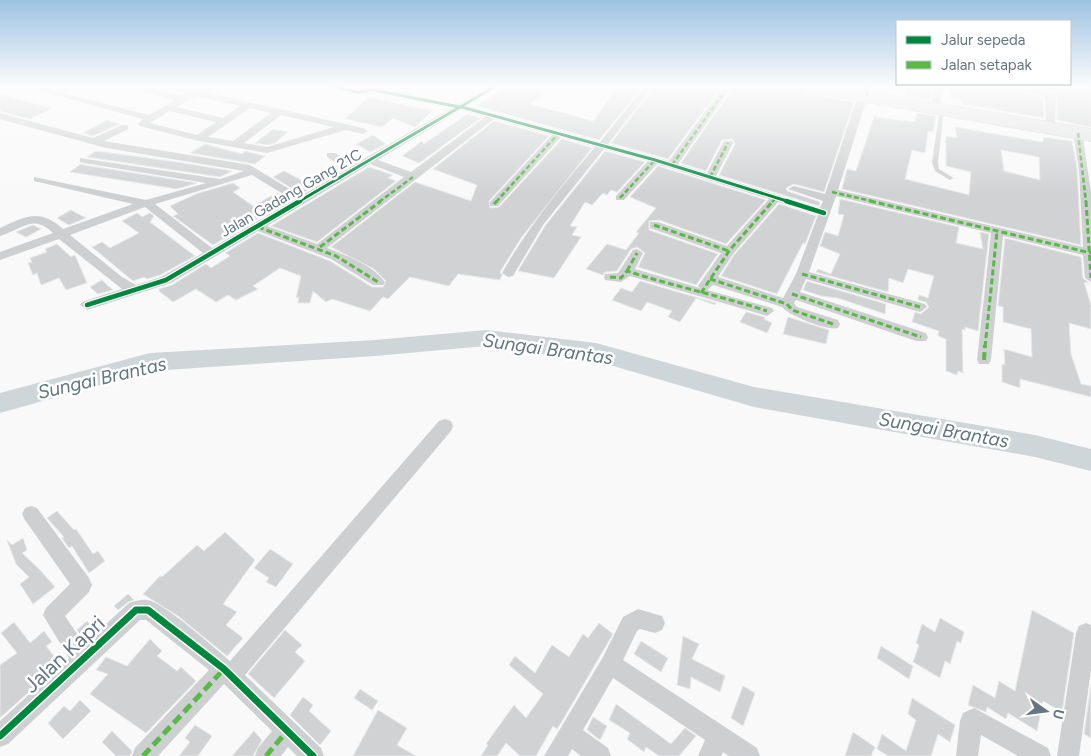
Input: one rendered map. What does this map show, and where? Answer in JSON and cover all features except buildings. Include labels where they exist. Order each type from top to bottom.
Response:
[{"type":"highway","points":[[1017,122],[1084,134]]},
{"type":"street","points":[[23,122],[94,142],[246,167],[302,201]]},
{"type":"street","points":[[145,122],[143,124],[199,138],[272,149],[346,127]]},
{"type":"street","points":[[199,138],[222,122]]},
{"type":"street","points":[[234,144],[265,122]]},
{"type":"street","points":[[272,149],[308,122]]},
{"type":"street","points":[[326,122],[363,131]]},
{"type":"street","name":"Jalan Gadang Gang 21C","points":[[87,305],[158,284],[435,122]]},
{"type":"street","points":[[320,247],[484,122]]},
{"type":"street","points":[[515,122],[603,144],[824,213]]},
{"type":"street","points":[[508,273],[524,243],[556,199],[621,122]]},
{"type":"street","points":[[672,165],[703,122]]},
{"type":"street","points":[[833,324],[792,310],[790,299],[802,274],[856,122]]},
{"type":"street","points":[[1051,122],[1051,128]]},
{"type":"street","points":[[94,142],[125,127]]},
{"type":"street","points":[[494,204],[559,134]]},
{"type":"street","points":[[1084,134],[1084,170],[1091,278]]},
{"type":"street","points":[[710,177],[728,144]]},
{"type":"street","points":[[331,155],[356,169]]},
{"type":"street","points":[[84,160],[221,182]]},
{"type":"street","points":[[620,198],[655,160]]},
{"type":"street","points":[[371,161],[413,177]]},
{"type":"street","points":[[1,254],[146,203],[254,171]]},
{"type":"street","points":[[38,179],[146,203],[212,254]]},
{"type":"street","points":[[794,189],[831,195],[1090,253]]},
{"type":"street","points":[[701,293],[729,251],[776,198]]},
{"type":"street","points":[[0,232],[30,219],[48,221],[117,280],[134,290]]},
{"type":"street","points":[[654,225],[729,251]]},
{"type":"street","points":[[258,227],[320,247],[360,267],[378,282]]},
{"type":"street","points":[[984,360],[997,232]]},
{"type":"street","points":[[610,277],[621,278],[637,253]]},
{"type":"street","points":[[627,271],[767,311]]},
{"type":"street","points":[[802,274],[920,307]]},
{"type":"street","points":[[710,279],[790,299],[921,337]]},
{"type":"street","points":[[143,756],[228,673],[445,426]]},
{"type":"street","points":[[31,514],[82,585],[53,615],[82,660]]},
{"type":"street","name":"Jalan Kapri","points":[[1,733],[136,610],[148,610],[154,614],[228,673]]},
{"type":"street","points":[[555,756],[634,621],[644,619],[655,623]]},
{"type":"street","points":[[1068,756],[1086,633]]},
{"type":"street","points":[[610,664],[749,756]]},
{"type":"street","points":[[228,673],[313,756]]},
{"type":"street","points":[[967,756],[971,721],[974,719],[1040,756]]},
{"type":"street","points":[[266,756],[287,731]]},
{"type":"street","points":[[569,734],[600,756]]},
{"type":"street","points":[[709,756],[719,735]]},
{"type":"lane","points":[[938,122],[935,162],[937,170],[950,178]]},
{"type":"waterway","name":"Sungai Brantas","points":[[0,403],[150,362],[375,348],[486,338],[596,352],[754,397],[1035,446],[1091,460]]},
{"type":"marked path","points":[[672,165],[703,122]]},
{"type":"marked path","points":[[494,204],[559,133]]},
{"type":"marked path","points":[[1078,133],[1084,170],[1091,278]]},
{"type":"marked path","points":[[710,177],[728,143]]},
{"type":"marked path","points":[[620,198],[655,160]]},
{"type":"marked path","points":[[320,247],[413,177]]},
{"type":"marked path","points":[[832,192],[1091,253]]},
{"type":"marked path","points":[[701,293],[729,251],[776,198]]},
{"type":"marked path","points":[[654,225],[729,251]]},
{"type":"marked path","points":[[258,227],[336,256],[378,282]]},
{"type":"marked path","points":[[984,360],[997,232]]},
{"type":"marked path","points":[[627,271],[637,253]]},
{"type":"marked path","points":[[610,277],[621,278],[627,271],[687,290],[732,300],[767,311]]},
{"type":"marked path","points":[[802,274],[920,307]]},
{"type":"marked path","points":[[710,279],[787,304],[792,310],[833,324]]},
{"type":"marked path","points":[[792,294],[921,337]]},
{"type":"marked path","points":[[143,756],[224,669]]},
{"type":"marked path","points":[[266,756],[287,731]]},
{"type":"cycle path","points":[[87,305],[166,280],[434,122]]},
{"type":"cycle path","points":[[517,122],[655,160],[824,213]]},
{"type":"cycle path","points":[[0,736],[136,610],[148,610],[224,669],[313,756]]}]
